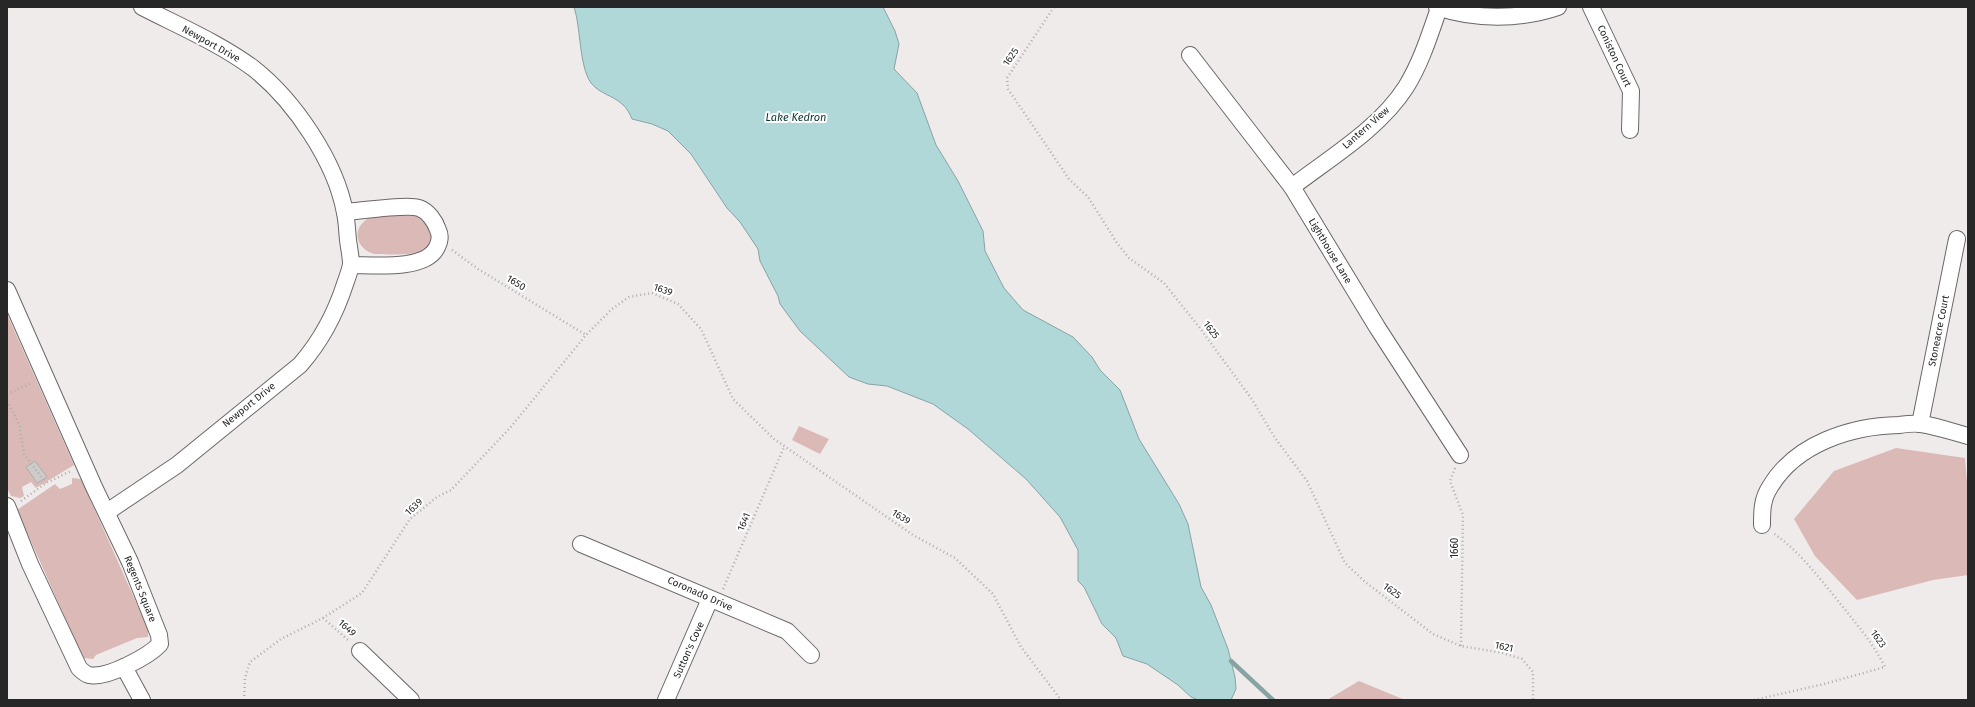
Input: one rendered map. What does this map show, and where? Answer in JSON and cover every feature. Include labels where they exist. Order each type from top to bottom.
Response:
[{"type":"street","name":"Newport Drive","points":[[107,512],[177,465],[300,366],[315,348],[327,329],[340,299],[351,265],[345,212],[327,162],[303,122],[278,92],[253,68],[229,52],[142,7]]},
{"type":"street","points":[[1438,7],[1491,17],[1520,16],[1558,7]]},
{"type":"street","name":"Lantern View","points":[[1292,187],[1358,137],[1390,108],[1413,74],[1438,7]]},
{"type":"street","name":"Coniston Court","points":[[1591,7],[1631,91],[1630,130]]},
{"type":"street","name":"Lighthouse Lane","points":[[1190,54],[1292,187],[1377,327],[1460,455]]},
{"type":"street","points":[[345,212],[396,207],[419,208],[434,220],[440,234],[435,251],[423,260],[393,265],[351,265]]},
{"type":"street","name":"Stoneacre Court","points":[[1920,424],[1957,239]]},
{"type":"street","name":"Regents Square","points":[[7,290],[85,466],[130,562],[159,636],[160,644],[153,651],[124,667],[90,676],[79,668],[14,543],[8,509]]},
{"type":"street","points":[[1762,525],[1763,503],[1770,487],[1781,472],[1798,457],[1822,442],[1851,431],[1883,425],[1920,424],[1968,436]]},
{"type":"street","name":"Coronado Drive","points":[[581,544],[787,631],[811,655]]},
{"type":"street","name":"Sutton's Cove","points":[[666,700],[714,601]]},
{"type":"street","points":[[360,651],[411,700]]},
{"type":"street","points":[[124,667],[142,700]]},
{"type":"path","name":"1625","points":[[1054,7],[1007,78],[1008,89],[1069,179],[1088,197],[1117,243],[1129,258],[1164,283],[1199,327],[1251,398],[1275,438],[1307,481],[1345,563],[1364,581],[1433,634],[1461,646]]},
{"type":"path","name":"1650","points":[[439,241],[478,269],[586,335]]},
{"type":"path","name":"1639","points":[[244,700],[245,678],[250,662],[281,639],[323,618],[362,593],[410,519],[436,497],[451,490],[510,428],[586,335],[612,309],[629,297],[652,293],[678,304],[701,329],[733,399],[784,446],[913,535],[955,558],[993,594],[1021,647],[1061,700]]},
{"type":"path","points":[[7,394],[45,377]]},
{"type":"path","points":[[7,401],[19,424],[24,454],[46,483]]},
{"type":"path","name":"1641","points":[[714,601],[784,446]]},
{"type":"path","name":"1660","points":[[1460,455],[1450,481],[1463,515],[1463,606],[1461,646]]},
{"type":"path","points":[[8,509],[46,483],[85,466]]},
{"type":"path","name":"1623","points":[[1754,700],[1824,684],[1885,667],[1875,648],[1790,544],[1762,525]]},
{"type":"path","name":"1649","points":[[323,618],[360,651]]},
{"type":"path","name":"1621","points":[[1461,646],[1503,653],[1522,659],[1534,672],[1533,700]]},
{"type":"shaded area","points":[[374,216],[419,217],[429,226],[432,240],[428,247],[421,251],[401,254],[374,254],[367,251],[362,246],[358,235],[362,224],[367,219]]},
{"type":"shaded area","points":[[7,314],[74,465],[36,488],[31,482],[22,487],[24,496],[20,498],[11,496],[7,488]]},
{"type":"shaded area","points":[[799,426],[829,439],[820,454],[792,440]]},
{"type":"shaded area","points":[[1896,448],[1965,458],[1968,494],[1968,575],[1933,580],[1857,600],[1815,556],[1794,519],[1834,471]]},
{"type":"shaded area","points":[[72,478],[81,479],[148,629],[148,637],[137,638],[96,655],[93,659],[83,658],[17,510],[55,484],[60,489],[72,484]]},
{"type":"shaded area","points":[[1359,681],[1405,700],[1327,700]]},
{"type":"water","name":"Lake Kedron","points":[[574,7],[883,7],[895,31],[899,44],[894,69],[917,93],[936,145],[958,181],[983,231],[985,251],[1004,288],[1023,310],[1073,337],[1092,357],[1100,370],[1120,390],[1139,439],[1179,504],[1188,524],[1201,587],[1211,605],[1228,649],[1235,677],[1236,689],[1231,700],[1198,700],[1191,697],[1178,685],[1147,664],[1123,656],[1116,638],[1102,624],[1084,587],[1078,581],[1078,550],[1060,517],[1026,479],[968,429],[933,404],[887,386],[868,384],[849,377],[800,331],[780,304],[778,296],[760,261],[758,249],[740,222],[727,208],[691,154],[668,131],[652,124],[632,119],[627,109],[622,104],[598,90],[591,83],[584,67]]},
{"type":"building","points":[[35,461],[47,477],[37,483],[26,467]]},
{"type":"waterway","points":[[1231,661],[1273,700]]}]
